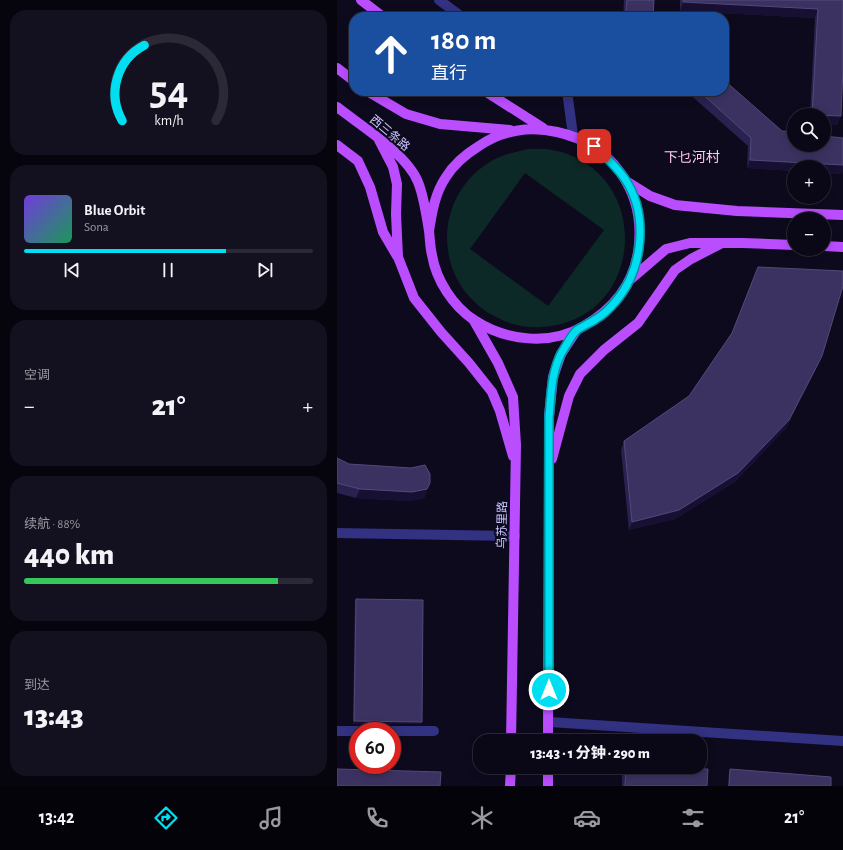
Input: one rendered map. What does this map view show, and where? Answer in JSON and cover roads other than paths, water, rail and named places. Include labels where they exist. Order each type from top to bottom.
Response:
[{"type":"main road","points":[[361,0],[377,12]]},
{"type":"main road","points":[[337,68],[349,77]]},
{"type":"main road","name":"西三条路","points":[[375,96],[405,114],[440,124],[516,130]]},
{"type":"main road","points":[[493,96],[545,129]]},
{"type":"main road","name":"西三条路","points":[[337,107],[401,156],[418,181],[429,232]]},
{"type":"main road","points":[[533,128],[545,129],[573,136],[594,146],[612,162],[626,181],[636,204],[640,230],[638,256],[629,280],[616,301],[598,318],[576,330],[550,338],[523,338],[497,332],[473,319],[454,302],[440,281],[432,257],[429,232],[434,203],[446,177],[465,155],[489,139],[516,130],[533,128]]},
{"type":"main road","points":[[377,137],[393,167],[397,184],[396,214],[398,257],[414,298],[492,392],[500,411],[516,467]]},
{"type":"main road","points":[[337,145],[359,162],[370,187],[383,232],[401,264]]},
{"type":"main road","points":[[626,181],[650,196],[675,205],[737,210],[843,215]]},
{"type":"main road","points":[[629,280],[666,249],[690,243],[787,245]]},
{"type":"main road","points":[[549,471],[569,396],[581,374],[604,350],[638,323],[675,270],[691,258],[721,243]]},
{"type":"main road","points":[[831,246],[843,247]]},
{"type":"main road","name":"乌苏里路","points":[[473,319],[498,363],[513,397],[516,467],[511,734]]},
{"type":"main road","points":[[548,734],[549,417],[553,377],[561,354],[576,330]]},
{"type":"main road","points":[[511,774],[511,786]]},
{"type":"main road","points":[[548,774],[548,786]]},
{"type":"street","points":[[439,0],[455,12]]},
{"type":"street","points":[[568,96],[573,136]]},
{"type":"street","points":[[337,533],[515,536]]},
{"type":"street","points":[[549,722],[843,741]]},
{"type":"street","points":[[337,731],[349,731]]},
{"type":"street","points":[[401,731],[434,731]]},
{"type":"district","name":"下乜河村","points":[[692,157]]}]
